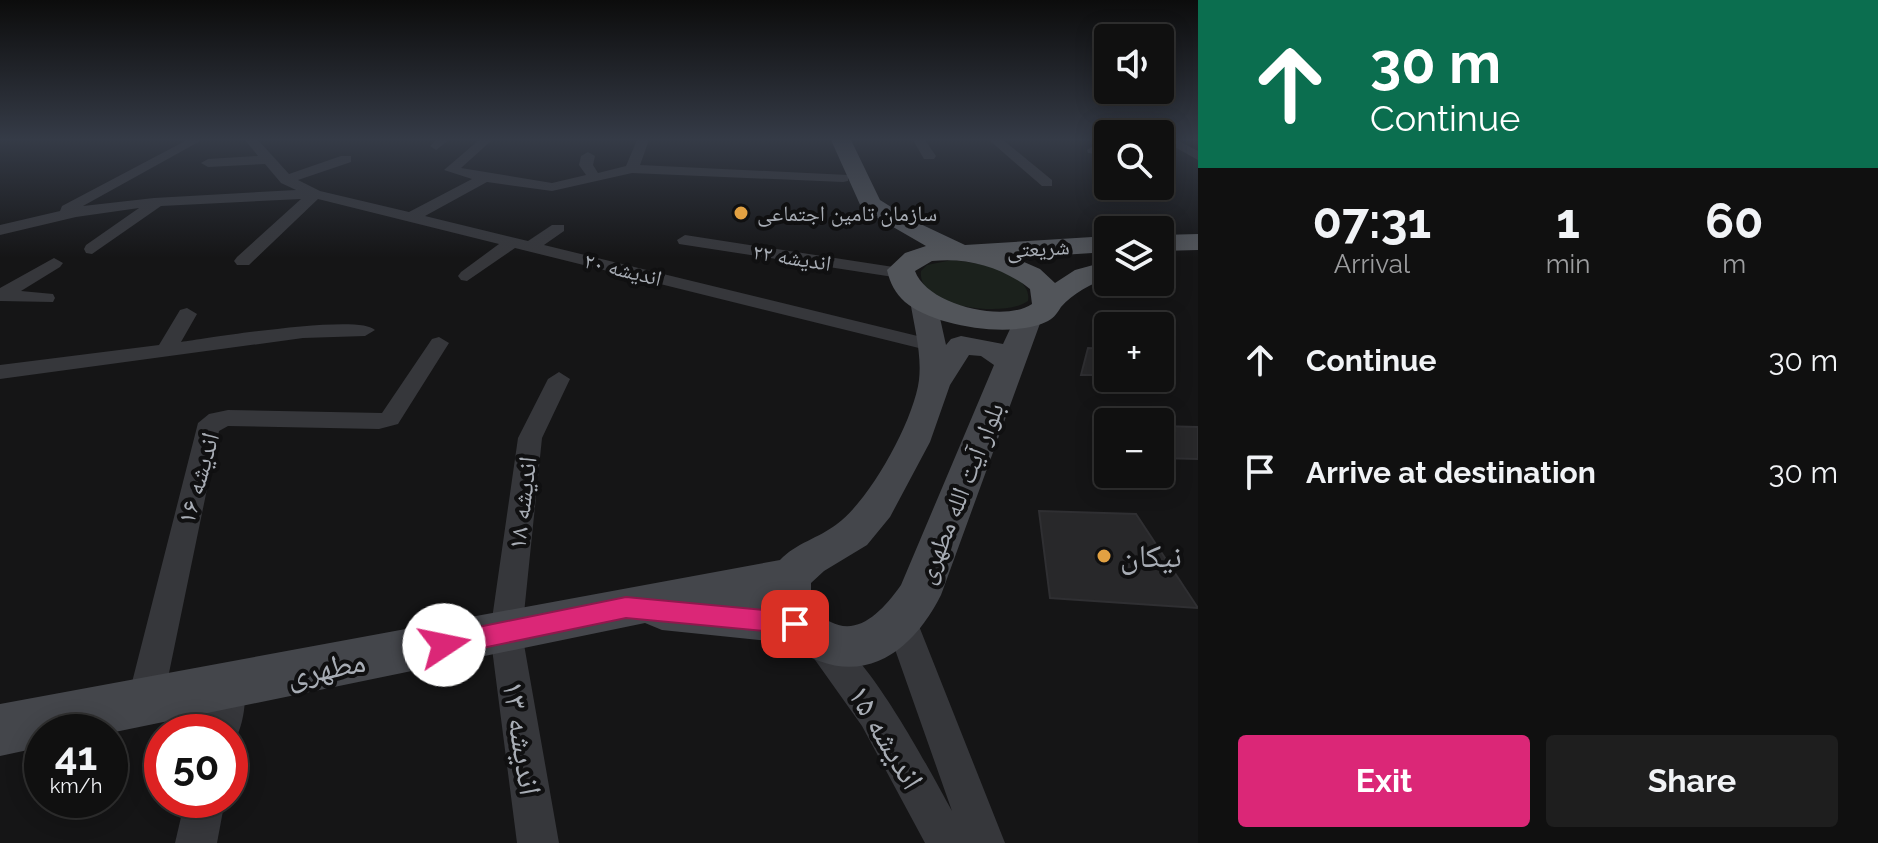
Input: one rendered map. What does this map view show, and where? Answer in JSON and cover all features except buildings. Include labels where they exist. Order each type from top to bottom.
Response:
[{"type":"main road","points":[[844,179],[878,241],[900,272],[903,282],[923,300],[951,312],[984,319],[1038,309],[1047,292],[1027,273],[964,252],[903,225],[870,204],[859,179]]},
{"type":"main road","points":[[1174,243],[1198,242]]},
{"type":"main road","name":"شریعتی","points":[[900,272],[915,258],[1094,245]]},
{"type":"main road","points":[[1032,248],[1049,263],[1094,272]]},
{"type":"main road","points":[[1174,261],[1198,260]]},
{"type":"main road","name":"شریعتی","points":[[1038,309],[1094,275]]},
{"type":"main road","points":[[923,300],[934,385]]},
{"type":"main road","name":"بلوار آیت الله مطهری","points":[[805,631],[833,644],[862,646],[901,621],[919,595],[1012,364],[1038,309]]},
{"type":"main road","points":[[805,631],[787,594],[793,575],[870,519],[907,455],[934,385],[961,345],[989,348],[1012,364]]},
{"type":"main road","name":"مطهری","points":[[0,730],[145,702],[225,710],[506,633],[793,575]]},
{"type":"main road","points":[[626,607],[805,631]]},
{"type":"street","points":[[34,220],[44,210],[101,179]]},
{"type":"street","points":[[0,230],[73,206],[123,179]]},
{"type":"street","points":[[412,217],[482,179]]},
{"type":"street","points":[[495,179],[552,187],[593,179]]},
{"type":"street","points":[[1043,179],[1047,183]]},
{"type":"street","points":[[286,180],[315,194]]},
{"type":"street","points":[[0,218],[34,220],[157,202],[315,194]]},
{"type":"street","points":[[243,261],[315,194]]},
{"type":"street","name":"اندیشه ۲۰","points":[[315,194],[931,345]]},
{"type":"street","points":[[92,249],[157,202]]},
{"type":"street","points":[[467,276],[522,244],[558,228]]},
{"type":"street","name":"اندیشه ۲۲","points":[[685,240],[900,272]]},
{"type":"street","points":[[0,295],[54,263]]},
{"type":"street","points":[[0,295],[46,298]]},
{"type":"street","points":[[166,350],[187,314]]},
{"type":"street","points":[[0,372],[331,330],[365,330]]},
{"type":"street","name":"اندیشه ۱۶","points":[[145,702],[207,429],[217,419],[228,418],[390,419],[439,343]]},
{"type":"street","name":"اندیشه ۱۸","points":[[506,633],[530,438],[559,379]]},
{"type":"street","points":[[901,621],[984,843]]},
{"type":"street","name":"اندیشه ۱۵","points":[[805,631],[848,674],[886,727],[947,843]]},
{"type":"street","name":"اندیشه ١٣","points":[[506,633],[538,843]]},
{"type":"street","points":[[196,843],[201,818]]},
{"type":"shaded area","points":[[952,260],[987,266],[1012,275],[1027,291],[1028,301],[1001,309],[983,309],[947,301],[932,294],[923,284],[921,271],[927,265]]},
{"type":"place","name":"سازمان تامین اجتماعی","points":[[741,213]]},
{"type":"place","name":"نیکان","points":[[1104,556]]},
{"type":"route","points":[[444,645],[626,607],[795,624]]}]
